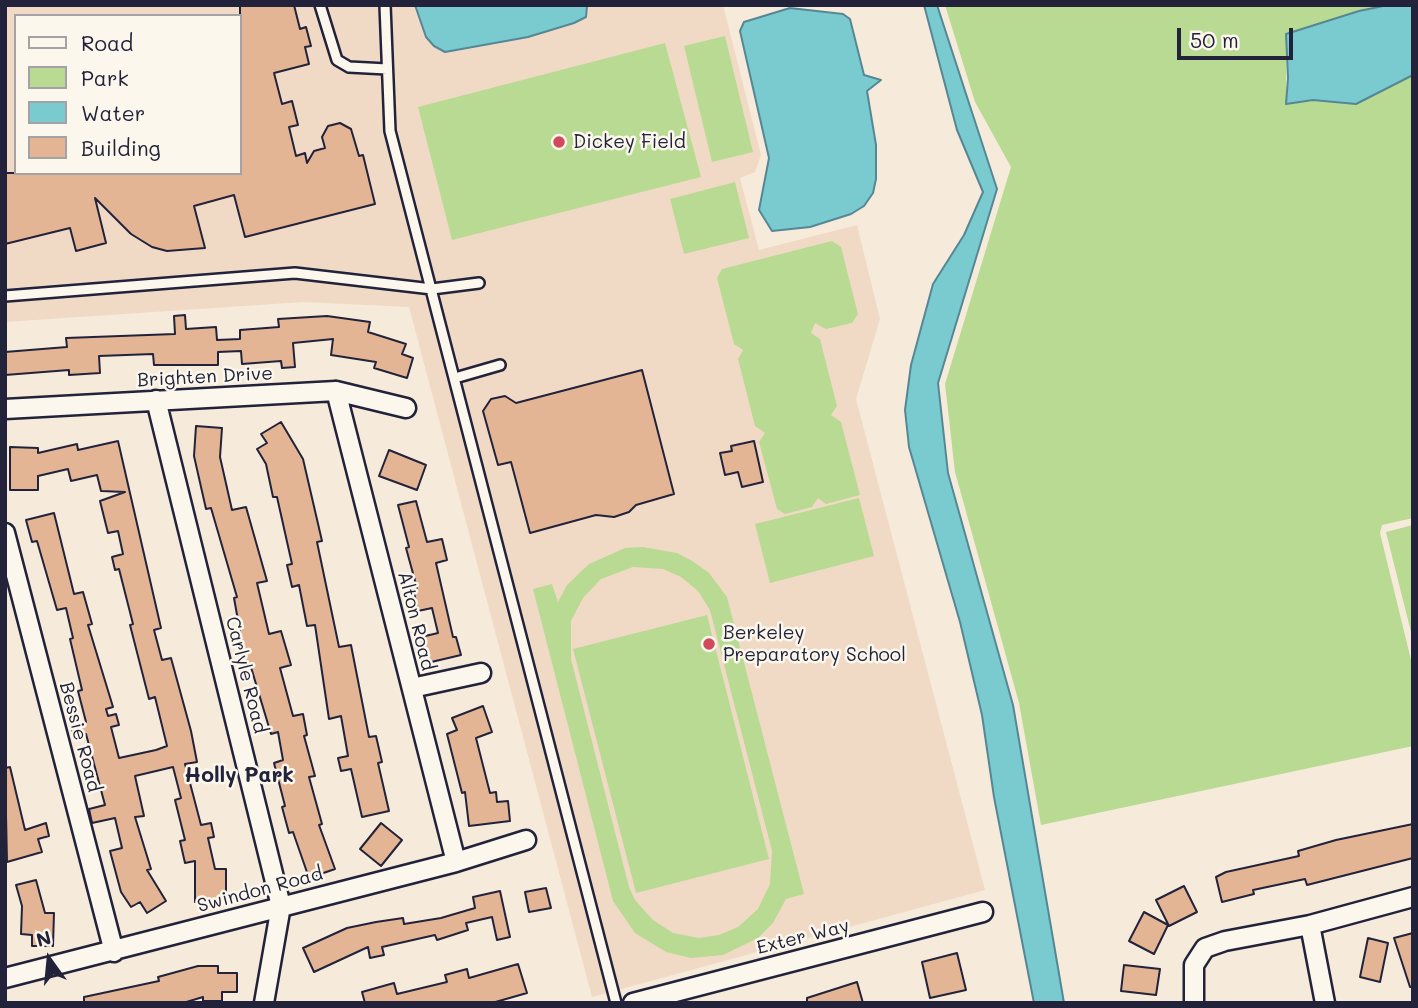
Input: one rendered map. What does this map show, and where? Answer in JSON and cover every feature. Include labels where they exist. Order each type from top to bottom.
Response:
[{"type":"street","name":"Brighten Drive","points":[[5,409],[336,391],[406,408]]},
{"type":"street","name":"Alton Road","points":[[336,391],[456,862]]},
{"type":"street","name":"Carlyle Road","points":[[156,400],[281,906],[264,1003]]},
{"type":"street","name":"Bessie Road","points":[[5,533],[114,952]]},
{"type":"street","points":[[412,688],[481,674]]},
{"type":"street","name":"Swindon Road","points":[[5,978],[456,862],[526,840]]},
{"type":"street","points":[[1194,1003],[1194,965],[1205,948],[1226,941],[1310,925],[1413,897]]},
{"type":"street","name":"Exter Way","points":[[632,1003],[983,912]]},
{"type":"street","points":[[1310,925],[1325,1003]]},
{"type":"lane","points":[[320,5],[337,60],[349,67],[387,69]]},
{"type":"lane","points":[[385,5],[390,131],[616,1003]]},
{"type":"lane","points":[[5,296],[295,273],[432,289],[479,283]]},
{"type":"lane","points":[[455,378],[500,365]]},
{"type":"shaded area","name":"Berkeley Preparatory School","points":[[5,5],[723,5],[761,155],[755,172],[740,178],[759,250],[857,225],[880,319],[856,399],[985,890],[592,997],[409,307],[303,302],[5,322]]},
{"type":"green space","points":[[945,5],[1388,5],[1359,11],[1286,34],[1286,103],[1313,100],[1356,104],[1413,75],[1413,518],[1382,525],[1380,533],[1413,668],[1413,746],[1041,825],[1019,703],[955,472],[945,384],[1011,167],[975,102]]},
{"type":"green space","points":[[725,36],[753,152],[712,162],[684,46]]},
{"type":"green space","name":"Dickey Field","points":[[665,43],[701,177],[452,240],[418,107]]},
{"type":"green space","points":[[735,182],[749,238],[684,254],[670,199]]},
{"type":"green space","points":[[832,241],[841,247],[858,314],[852,323],[826,329],[815,323],[811,333],[820,339],[837,406],[831,415],[841,422],[860,495],[826,504],[818,498],[812,507],[785,514],[777,509],[759,442],[765,433],[755,426],[738,359],[743,350],[734,344],[717,278],[722,269]]},
{"type":"green space","points":[[859,498],[874,556],[770,583],[755,524]]},
{"type":"green space","points":[[1413,525],[1413,640],[1386,532]]},
{"type":"green space","points":[[643,547],[677,553],[709,573],[727,597],[804,894],[786,899],[773,923],[758,938],[723,955],[691,958],[666,952],[635,933],[613,901],[533,589],[552,584],[558,602],[567,585],[589,564],[625,548]],"holes":[[[633,567],[663,569],[681,577],[698,591],[710,610],[772,851],[770,884],[758,909],[738,927],[719,935],[699,938],[673,933],[653,920],[635,900],[629,887],[571,659],[571,621],[583,598],[601,579]]]},
{"type":"green space","points":[[707,615],[769,859],[636,893],[573,649]]},
{"type":"water","points":[[415,5],[587,6],[586,17],[574,23],[528,37],[445,52],[434,46],[426,37]]},
{"type":"water","points":[[924,5],[937,5],[997,189],[938,383],[948,473],[1013,705],[1064,1003],[1034,1003],[994,797],[982,715],[960,622],[909,447],[905,410],[911,365],[933,284],[964,235],[983,192],[957,130]]},
{"type":"water","points":[[1388,5],[1413,5],[1413,75],[1356,104],[1313,100],[1286,104],[1286,34],[1359,11]]},
{"type":"water","points":[[790,8],[843,14],[850,19],[864,75],[881,80],[867,91],[876,145],[876,179],[873,193],[864,206],[851,214],[810,227],[772,231],[759,210],[769,158],[740,31],[744,22]]},
{"type":"building","points":[[240,5],[294,5],[300,29],[306,27],[311,46],[305,47],[309,64],[274,73],[282,104],[292,101],[298,125],[289,127],[296,156],[305,153],[307,163],[314,151],[325,148],[322,137],[328,126],[340,123],[351,129],[359,156],[363,155],[375,204],[245,237],[234,195],[194,206],[205,248],[167,251],[152,247],[131,234],[95,198],[106,243],[76,251],[70,228],[5,244],[5,173],[242,175]]},
{"type":"building","points":[[185,315],[186,329],[216,327],[217,340],[240,339],[240,330],[279,327],[278,319],[327,316],[370,322],[368,332],[406,344],[402,354],[413,358],[407,378],[374,368],[376,362],[331,355],[333,339],[293,343],[295,367],[282,368],[281,361],[242,364],[241,351],[218,352],[218,365],[154,365],[153,354],[99,356],[100,373],[69,375],[69,370],[5,375],[5,352],[67,347],[66,338],[175,334],[174,316]]},
{"type":"building","points":[[642,370],[674,494],[636,505],[629,512],[614,517],[596,515],[530,533],[511,462],[498,465],[483,411],[491,399],[505,396],[516,403]]},
{"type":"building","points":[[281,422],[303,459],[322,541],[317,542],[339,647],[351,645],[369,737],[376,736],[382,762],[378,763],[389,811],[362,817],[351,769],[341,771],[338,758],[348,756],[341,716],[329,719],[315,625],[307,626],[299,585],[292,587],[287,565],[292,564],[277,497],[273,497],[266,464],[257,449],[267,443],[261,434]]},
{"type":"building","points":[[196,426],[222,428],[220,457],[232,510],[246,507],[267,581],[257,583],[269,634],[281,631],[291,665],[280,668],[293,716],[303,714],[307,735],[304,736],[315,776],[309,777],[322,824],[319,825],[335,869],[309,878],[293,832],[289,833],[282,807],[285,806],[274,763],[283,760],[278,732],[271,734],[250,664],[246,665],[234,598],[237,597],[211,508],[206,509],[194,456]]},
{"type":"building","points":[[118,441],[161,628],[154,630],[162,660],[171,658],[191,731],[197,762],[185,764],[201,825],[211,823],[214,837],[208,838],[215,869],[226,869],[226,902],[195,902],[195,861],[185,863],[180,841],[185,840],[175,800],[181,798],[173,767],[135,776],[144,816],[135,817],[151,869],[147,870],[166,901],[147,913],[140,902],[131,907],[121,892],[110,851],[122,848],[115,818],[92,823],[89,809],[105,805],[86,734],[74,737],[71,725],[86,722],[78,691],[82,690],[70,639],[73,638],[66,608],[57,610],[37,541],[32,542],[26,520],[54,513],[74,594],[83,592],[92,624],[88,625],[113,707],[106,709],[108,716],[116,714],[119,725],[111,727],[119,758],[156,750],[167,746],[155,697],[149,699],[119,569],[115,570],[112,557],[123,554],[118,531],[108,533],[100,501],[125,492],[101,491],[97,475],[71,481],[68,469],[38,476],[38,490],[10,490],[10,447],[38,448],[38,453],[77,444],[78,450]]},
{"type":"building","points":[[754,441],[763,482],[742,487],[738,472],[725,475],[720,453],[732,451],[731,446]]},
{"type":"building","points":[[389,450],[426,465],[417,490],[379,476]]},
{"type":"building","points":[[416,501],[427,542],[442,539],[447,560],[436,563],[453,637],[456,637],[461,655],[427,663],[421,637],[438,633],[432,608],[418,611],[413,588],[417,588],[398,505]]},
{"type":"building","points":[[483,706],[492,732],[476,738],[490,793],[496,792],[497,802],[508,801],[510,821],[469,826],[465,792],[462,793],[447,734],[457,730],[452,718]]},
{"type":"building","points":[[10,767],[25,830],[46,823],[49,836],[38,839],[42,852],[7,862],[5,768]]},
{"type":"building","points":[[381,823],[402,840],[381,866],[360,849]]},
{"type":"building","points":[[1413,824],[1413,858],[1307,885],[1305,879],[1253,890],[1254,894],[1222,902],[1216,877],[1226,872],[1299,856],[1298,851],[1336,840]]},
{"type":"building","points":[[36,880],[45,913],[54,913],[53,946],[32,946],[32,935],[21,934],[22,906],[16,885]]},
{"type":"building","points":[[1184,886],[1197,912],[1169,926],[1156,900]]},
{"type":"building","points":[[546,888],[551,908],[529,912],[525,892]]},
{"type":"building","points":[[500,891],[510,937],[497,940],[492,917],[466,923],[468,930],[437,940],[435,935],[382,947],[384,955],[370,958],[368,947],[314,972],[303,948],[347,928],[403,918],[404,924],[441,918],[475,908],[473,897]]},
{"type":"building","points":[[1144,912],[1168,925],[1154,954],[1129,941]]},
{"type":"building","points":[[1413,933],[1413,987],[1410,987],[1394,938]]},
{"type":"building","points":[[1368,938],[1388,943],[1380,982],[1360,977]]},
{"type":"building","points":[[957,953],[966,990],[930,998],[922,962]]},
{"type":"building","points":[[518,964],[527,993],[492,1003],[365,1003],[362,992],[394,983],[397,994],[447,982],[445,975],[467,969],[469,978]]},
{"type":"building","points":[[1124,965],[1160,969],[1156,995],[1121,991]]},
{"type":"building","points":[[198,966],[218,966],[218,973],[237,973],[237,992],[222,992],[222,1001],[203,1001],[203,997],[183,1003],[84,1003],[84,997],[159,981],[158,977]]},
{"type":"building","points":[[857,982],[863,1003],[807,1003],[807,998]]},
{"type":"place","name":"Dickey Field","points":[[559,142]]},
{"type":"place","name":"Berkeley Preparatory School","points":[[709,644]]},
{"type":"district","name":"Holly Park","points":[[239,776]]}]
